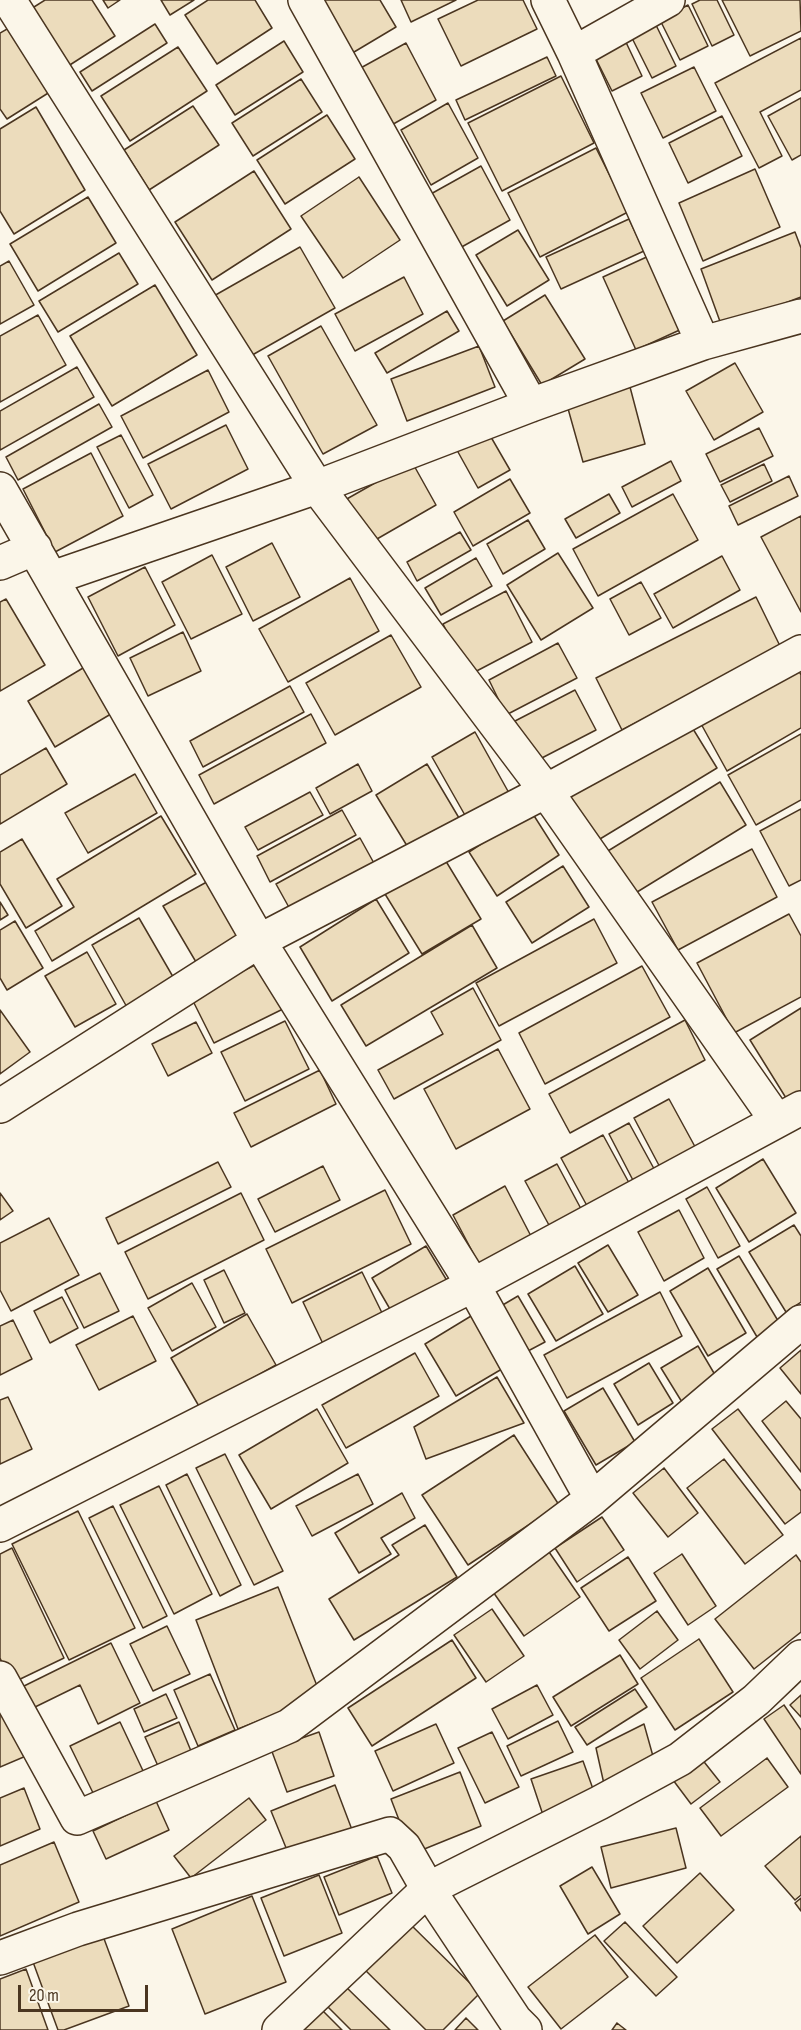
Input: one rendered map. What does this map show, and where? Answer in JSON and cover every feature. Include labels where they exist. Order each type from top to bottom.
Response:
[{"type":"street","points":[[0,1525],[473,1285],[789,1114],[317,487],[9,0]]},
{"type":"street","points":[[305,0],[531,405]]},
{"type":"street","points":[[548,0],[574,53],[703,343]]},
{"type":"street","points":[[574,53],[668,0]]},
{"type":"street","points":[[52,578],[317,487],[531,405],[703,343],[801,316]]},
{"type":"street","points":[[0,489],[259,941],[473,1285],[592,1499]]},
{"type":"street","points":[[0,563],[35,548]]},
{"type":"street","points":[[0,1106],[259,941],[546,791],[801,652]]},
{"type":"street","points":[[0,1678],[77,1818],[289,1726],[592,1499],[801,1322]]},
{"type":"street","points":[[279,2030],[428,1889],[599,1803],[680,1759],[756,1700],[801,1657]]},
{"type":"street","points":[[0,1958],[78,1929],[390,1834],[404,1847],[428,1889],[515,2020],[525,2030]]},
{"type":"building","points":[[45,0],[92,0],[115,36],[62,70],[26,12]]},
{"type":"building","points":[[103,0],[120,0],[108,8]]},
{"type":"building","points":[[161,0],[194,0],[170,15]]},
{"type":"building","points":[[208,0],[255,0],[272,28],[217,64],[185,15]]},
{"type":"building","points":[[310,0],[380,0],[396,27],[344,58]]},
{"type":"building","points":[[401,0],[456,0],[411,22]]},
{"type":"building","points":[[478,0],[523,0],[537,29],[461,66],[438,19]]},
{"type":"building","points":[[700,0],[717,0],[734,35],[712,46],[692,4]]},
{"type":"building","points":[[722,0],[800,0],[801,31],[750,56]]},
{"type":"building","points":[[688,5],[708,46],[680,60],[660,20]]},
{"type":"building","points":[[654,21],[676,66],[652,78],[630,34]]},
{"type":"building","points":[[155,24],[167,43],[92,91],[80,72]]},
{"type":"building","points":[[14,25],[53,90],[7,119],[0,109],[0,33]]},
{"type":"building","points":[[623,36],[642,76],[612,91],[592,51]]},
{"type":"building","points":[[801,38],[801,90],[760,112],[782,156],[759,168],[715,83]]},
{"type":"building","points":[[284,41],[303,72],[235,115],[216,85]]},
{"type":"building","points":[[406,43],[436,100],[388,127],[357,70]]},
{"type":"building","points":[[178,47],[207,91],[130,141],[101,96]]},
{"type":"building","points":[[547,57],[556,76],[465,120],[456,100]]},
{"type":"building","points":[[694,67],[716,111],[663,138],[641,93]]},
{"type":"building","points":[[561,76],[594,143],[502,191],[468,123]]},
{"type":"building","points":[[301,79],[322,112],[253,156],[232,123]]},
{"type":"building","points":[[801,98],[801,155],[792,160],[768,116]]},
{"type":"building","points":[[448,103],[478,158],[431,185],[401,130]]},
{"type":"building","points":[[193,106],[219,145],[149,190],[124,150]]},
{"type":"building","points":[[36,107],[85,190],[14,234],[0,211],[0,129]]},
{"type":"building","points":[[327,115],[355,159],[285,204],[257,160]]},
{"type":"building","points":[[722,116],[742,156],[688,183],[669,143]]},
{"type":"building","points":[[596,148],[628,212],[540,257],[508,193]]},
{"type":"building","points":[[481,166],[510,220],[458,249],[429,195]]},
{"type":"building","points":[[755,169],[780,227],[703,261],[679,203]]},
{"type":"building","points":[[254,171],[291,229],[212,280],[175,222]]},
{"type":"building","points":[[359,177],[400,240],[343,278],[301,216]]},
{"type":"building","points":[[88,197],[116,243],[38,291],[10,244]]},
{"type":"building","points":[[629,219],[644,251],[561,289],[546,257]]},
{"type":"building","points":[[518,230],[549,280],[507,306],[476,255]]},
{"type":"building","points":[[795,232],[801,248],[801,297],[722,327],[701,269]]},
{"type":"building","points":[[300,247],[335,308],[247,358],[212,297]]},
{"type":"building","points":[[119,253],[138,284],[58,332],[39,301]]},
{"type":"building","points":[[651,255],[684,328],[636,350],[603,277]]},
{"type":"building","points":[[9,261],[34,305],[0,324],[0,266]]},
{"type":"building","points":[[404,277],[423,314],[355,351],[335,314]]},
{"type":"building","points":[[155,285],[197,355],[112,406],[70,336]]},
{"type":"building","points":[[545,295],[585,359],[542,385],[503,321]]},
{"type":"building","points":[[447,311],[459,331],[387,373],[375,353]]},
{"type":"building","points":[[38,315],[66,365],[0,402],[0,336]]},
{"type":"building","points":[[321,326],[377,425],[323,454],[268,356]]},
{"type":"building","points":[[479,346],[495,387],[407,421],[391,379]]},
{"type":"building","points":[[735,363],[763,412],[714,440],[686,391]]},
{"type":"building","points":[[77,367],[94,397],[0,450],[0,411]]},
{"type":"building","points":[[208,370],[229,412],[143,458],[121,416]]},
{"type":"building","points":[[630,387],[645,444],[583,462],[567,405]]},
{"type":"building","points":[[99,404],[112,427],[18,480],[6,457]]},
{"type":"building","points":[[226,425],[248,469],[171,509],[148,464]]},
{"type":"building","points":[[484,425],[510,470],[478,488],[453,443]]},
{"type":"building","points":[[759,428],[773,456],[720,482],[706,454]]},
{"type":"building","points":[[121,435],[153,495],[129,508],[97,447]]},
{"type":"building","points":[[91,453],[123,516],[55,552],[23,489]]},
{"type":"building","points":[[671,461],[681,481],[632,507],[622,487]]},
{"type":"building","points":[[412,462],[436,505],[370,543],[345,500]]},
{"type":"building","points":[[764,464],[772,481],[730,502],[721,485]]},
{"type":"building","points":[[789,476],[798,496],[738,525],[729,506]]},
{"type":"building","points":[[510,479],[530,513],[473,546],[454,512]]},
{"type":"building","points":[[609,494],[620,513],[576,538],[565,519]]},
{"type":"building","points":[[673,494],[698,540],[598,596],[573,549]]},
{"type":"building","points":[[801,516],[801,612],[761,537]]},
{"type":"building","points":[[528,520],[545,549],[503,574],[487,544]]},
{"type":"building","points":[[460,532],[471,550],[417,581],[407,562]]},
{"type":"building","points":[[272,543],[300,597],[253,621],[226,567]]},
{"type":"building","points":[[558,553],[593,608],[541,640],[507,585]]},
{"type":"building","points":[[212,555],[242,614],[191,639],[162,582]]},
{"type":"building","points":[[722,556],[740,590],[673,628],[654,594]]},
{"type":"building","points":[[476,558],[492,586],[441,615],[425,588]]},
{"type":"building","points":[[145,567],[175,625],[118,656],[88,597]]},
{"type":"building","points":[[350,578],[379,631],[288,682],[259,629]]},
{"type":"building","points":[[641,582],[661,618],[629,635],[610,599]]},
{"type":"building","points":[[506,591],[532,642],[469,675],[443,624]]},
{"type":"building","points":[[756,597],[781,648],[622,730],[596,678]]},
{"type":"building","points":[[6,599],[45,665],[0,691],[0,602]]},
{"type":"building","points":[[183,632],[201,671],[148,696],[130,658]]},
{"type":"building","points":[[391,635],[421,687],[335,735],[306,683]]},
{"type":"building","points":[[558,643],[577,678],[506,715],[489,680]]},
{"type":"building","points":[[88,665],[116,711],[55,747],[28,701]]},
{"type":"building","points":[[797,667],[801,675],[801,728],[727,771],[700,722]]},
{"type":"building","points":[[290,686],[304,712],[203,767],[190,741]]},
{"type":"building","points":[[575,690],[596,730],[536,761],[515,721]]},
{"type":"building","points":[[311,714],[326,743],[214,804],[199,775]]},
{"type":"building","points":[[690,724],[717,768],[595,842],[568,798]]},
{"type":"building","points":[[475,732],[509,793],[466,817],[432,757]]},
{"type":"building","points":[[801,734],[801,800],[756,825],[728,775]]},
{"type":"building","points":[[46,748],[67,784],[0,824],[0,775]]},
{"type":"building","points":[[358,764],[372,791],[330,814],[316,788]]},
{"type":"building","points":[[427,764],[462,823],[412,854],[376,795]]},
{"type":"building","points":[[135,774],[157,813],[88,853],[65,813]]},
{"type":"building","points":[[720,782],[746,825],[629,897],[603,854]]},
{"type":"building","points":[[310,792],[323,815],[258,850],[245,827]]},
{"type":"building","points":[[801,809],[801,880],[789,886],[760,831]]},
{"type":"building","points":[[342,810],[356,835],[270,882],[257,856]]},
{"type":"building","points":[[531,811],[559,855],[497,896],[469,852]]},
{"type":"building","points":[[161,816],[196,874],[52,961],[35,931],[74,907],[57,879]]},
{"type":"building","points":[[360,838],[375,865],[291,911],[276,884]]},
{"type":"building","points":[[22,839],[62,906],[26,928],[0,884],[0,852]]},
{"type":"building","points":[[752,849],[777,897],[678,950],[652,902]]},
{"type":"building","points":[[444,858],[481,919],[422,954],[385,894]]},
{"type":"building","points":[[563,866],[589,907],[532,943],[506,902]]},
{"type":"building","points":[[214,878],[245,933],[196,962],[163,906]]},
{"type":"building","points":[[376,899],[409,953],[332,1001],[300,947]]},
{"type":"building","points":[[0,902],[8,915],[0,920]]},
{"type":"building","points":[[789,914],[801,936],[801,997],[734,1033],[697,963]]},
{"type":"building","points":[[139,918],[176,982],[128,1009],[92,945]]},
{"type":"building","points":[[594,919],[617,963],[499,1026],[476,983]]},
{"type":"building","points":[[15,921],[43,968],[7,990],[0,978],[0,930]]},
{"type":"building","points":[[472,925],[497,968],[366,1046],[341,1005]]},
{"type":"building","points":[[87,952],[116,1004],[75,1027],[45,976]]},
{"type":"building","points":[[263,961],[285,1008],[214,1043],[191,997]]},
{"type":"building","points":[[642,966],[670,1017],[545,1084],[519,1033]]},
{"type":"building","points":[[473,988],[501,1040],[394,1099],[378,1070],[443,1034],[431,1012]]},
{"type":"building","points":[[801,1008],[801,1100],[791,1106],[750,1040]]},
{"type":"building","points":[[0,1010],[30,1052],[0,1074]]},
{"type":"building","points":[[685,1020],[705,1060],[570,1133],[549,1094]]},
{"type":"building","points":[[285,1021],[309,1069],[245,1101],[221,1052]]},
{"type":"building","points":[[196,1022],[212,1053],[168,1076],[152,1044]]},
{"type":"building","points":[[498,1049],[530,1109],[456,1149],[424,1089]]},
{"type":"building","points":[[320,1070],[336,1104],[251,1147],[234,1113]]},
{"type":"building","points":[[669,1099],[699,1154],[663,1173],[634,1118]]},
{"type":"building","points":[[629,1123],[658,1176],[637,1188],[609,1134]]},
{"type":"building","points":[[603,1135],[634,1192],[592,1215],[561,1158]]},
{"type":"building","points":[[763,1159],[796,1213],[749,1242],[716,1188]]},
{"type":"building","points":[[218,1162],[231,1187],[118,1244],[106,1218]]},
{"type":"building","points":[[557,1164],[587,1220],[556,1238],[525,1181]]},
{"type":"building","points":[[323,1166],[340,1200],[275,1232],[258,1199]]},
{"type":"building","points":[[505,1186],[533,1240],[481,1268],[453,1215]]},
{"type":"building","points":[[707,1187],[740,1246],[718,1258],[686,1199]]},
{"type":"building","points":[[385,1190],[411,1244],[292,1303],[266,1249]]},
{"type":"building","points":[[0,1193],[13,1211],[0,1220]]},
{"type":"building","points":[[241,1193],[264,1240],[148,1299],[125,1252]]},
{"type":"building","points":[[679,1210],[704,1258],[664,1281],[638,1232]]},
{"type":"building","points":[[49,1218],[79,1275],[11,1311],[0,1290],[0,1243]]},
{"type":"building","points":[[794,1225],[801,1236],[801,1302],[786,1312],[749,1252]]},
{"type":"building","points":[[608,1245],[638,1295],[608,1312],[578,1263]]},
{"type":"building","points":[[426,1246],[449,1284],[394,1316],[372,1278]]},
{"type":"building","points":[[739,1256],[783,1329],[760,1342],[717,1269]]},
{"type":"building","points":[[575,1266],[603,1314],[556,1341],[528,1294]]},
{"type":"building","points":[[708,1268],[746,1333],[708,1356],[670,1291]]},
{"type":"building","points":[[224,1270],[245,1313],[224,1323],[204,1280]]},
{"type":"building","points":[[362,1272],[385,1319],[325,1348],[303,1302]]},
{"type":"building","points":[[100,1273],[119,1311],[84,1328],[65,1290]]},
{"type":"building","points":[[192,1283],[216,1327],[172,1351],[148,1308]]},
{"type":"building","points":[[660,1292],[682,1336],[567,1398],[544,1355]]},
{"type":"building","points":[[518,1296],[545,1342],[528,1351],[501,1306]]},
{"type":"building","points":[[62,1297],[78,1328],[50,1343],[34,1311]]},
{"type":"building","points":[[476,1313],[507,1366],[456,1396],[425,1344]]},
{"type":"building","points":[[247,1314],[276,1365],[200,1408],[171,1358]]},
{"type":"building","points":[[133,1316],[156,1361],[99,1390],[76,1345]]},
{"type":"building","points":[[13,1320],[32,1359],[0,1375],[0,1326]]},
{"type":"building","points":[[698,1346],[721,1385],[685,1407],[661,1368]]},
{"type":"building","points":[[801,1350],[801,1394],[780,1368]]},
{"type":"building","points":[[415,1353],[439,1396],[346,1448],[322,1405]]},
{"type":"building","points":[[649,1363],[673,1403],[638,1425],[614,1384]]},
{"type":"building","points":[[497,1377],[524,1423],[426,1459],[414,1427]]},
{"type":"building","points":[[603,1388],[635,1442],[596,1465],[564,1411]]},
{"type":"building","points":[[8,1397],[32,1449],[0,1464],[0,1400]]},
{"type":"building","points":[[786,1401],[801,1419],[801,1472],[762,1421]]},
{"type":"building","points":[[317,1409],[348,1463],[271,1509],[239,1455]]},
{"type":"building","points":[[738,1409],[801,1491],[801,1512],[785,1524],[712,1429]]},
{"type":"building","points":[[514,1435],[559,1505],[468,1565],[422,1495]]},
{"type":"building","points":[[225,1454],[283,1571],[254,1585],[196,1468]]},
{"type":"building","points":[[724,1459],[783,1535],[745,1564],[687,1488]]},
{"type":"building","points":[[664,1468],[698,1513],[668,1537],[633,1493]]},
{"type":"building","points":[[187,1474],[241,1585],[220,1596],[166,1485]]},
{"type":"building","points":[[358,1474],[373,1504],[312,1536],[296,1506]]},
{"type":"building","points":[[159,1486],[212,1594],[174,1614],[120,1505]]},
{"type":"building","points":[[402,1493],[415,1518],[381,1538],[391,1554],[359,1573],[335,1533]]},
{"type":"building","points":[[113,1506],[167,1616],[143,1628],[89,1518]]},
{"type":"building","points":[[78,1511],[135,1628],[69,1660],[12,1544]]},
{"type":"building","points":[[602,1517],[624,1550],[577,1582],[555,1548]]},
{"type":"building","points":[[425,1525],[457,1577],[354,1640],[329,1599],[399,1555],[392,1545]]},
{"type":"building","points":[[12,1548],[64,1658],[12,1683],[0,1658],[0,1554]]},
{"type":"building","points":[[547,1549],[580,1597],[524,1636],[491,1589]]},
{"type":"building","points":[[682,1554],[716,1606],[688,1625],[654,1573]]},
{"type":"building","points":[[796,1555],[801,1562],[801,1632],[754,1669],[715,1619]]},
{"type":"building","points":[[628,1557],[656,1601],[609,1631],[581,1588]]},
{"type":"building","points":[[278,1587],[321,1696],[238,1729],[196,1620]]},
{"type":"building","points":[[492,1609],[524,1656],[486,1682],[454,1635]]},
{"type":"building","points":[[657,1611],[678,1640],[640,1669],[619,1640]]},
{"type":"building","points":[[167,1626],[190,1674],[153,1691],[130,1644]]},
{"type":"building","points":[[699,1639],[733,1692],[675,1730],[641,1678]]},
{"type":"building","points":[[452,1640],[476,1678],[372,1746],[348,1708]]},
{"type":"building","points":[[111,1643],[140,1703],[98,1724],[80,1685],[31,1709],[20,1688]]},
{"type":"building","points":[[620,1655],[638,1684],[571,1726],[553,1697]]},
{"type":"building","points":[[210,1674],[235,1730],[198,1746],[174,1690]]},
{"type":"building","points":[[537,1685],[553,1715],[508,1739],[492,1709]]},
{"type":"building","points":[[635,1689],[647,1707],[587,1745],[575,1727]]},
{"type":"building","points":[[0,1694],[26,1756],[0,1767]]},
{"type":"building","points":[[166,1694],[177,1718],[144,1732],[134,1709]]},
{"type":"building","points":[[801,1695],[801,1717],[790,1705]]},
{"type":"building","points":[[784,1705],[801,1730],[801,1774],[764,1719]]},
{"type":"building","points":[[558,1721],[573,1752],[521,1776],[507,1746]]},
{"type":"building","points":[[120,1722],[145,1775],[96,1799],[70,1746]]},
{"type":"building","points":[[179,1722],[191,1751],[158,1766],[145,1737]]},
{"type":"building","points":[[436,1724],[454,1763],[393,1791],[375,1751]]},
{"type":"building","points":[[644,1724],[656,1767],[606,1793],[596,1748]]},
{"type":"building","points":[[319,1732],[334,1776],[287,1792],[271,1749]]},
{"type":"building","points":[[492,1732],[519,1787],[485,1803],[458,1748]]},
{"type":"building","points":[[701,1758],[720,1782],[691,1804],[673,1780]]},
{"type":"building","points":[[767,1758],[788,1787],[721,1836],[700,1808]]},
{"type":"building","points":[[583,1761],[598,1803],[545,1821],[531,1779]]},
{"type":"building","points":[[460,1772],[481,1826],[412,1854],[391,1799]]},
{"type":"building","points":[[335,1785],[354,1835],[291,1860],[271,1811]]},
{"type":"building","points":[[24,1788],[40,1829],[0,1846],[0,1798]]},
{"type":"building","points":[[249,1798],[266,1820],[191,1878],[174,1856]]},
{"type":"building","points":[[156,1801],[169,1830],[106,1859],[93,1831]]},
{"type":"building","points":[[676,1828],[686,1868],[611,1888],[601,1847]]},
{"type":"building","points":[[801,1836],[801,1895],[795,1900],[765,1866]]},
{"type":"building","points":[[54,1842],[79,1902],[0,1936],[0,1865]]},
{"type":"building","points":[[377,1856],[392,1893],[339,1915],[324,1877]]},
{"type":"building","points":[[592,1867],[620,1914],[588,1934],[560,1886]]},
{"type":"building","points":[[700,1873],[734,1910],[677,1963],[643,1926]]},
{"type":"building","points":[[319,1875],[342,1933],[284,1956],[261,1898]]},
{"type":"building","points":[[252,1896],[286,1982],[205,2014],[172,1929]]},
{"type":"building","points":[[801,1898],[801,1911],[795,1903]]},
{"type":"building","points":[[407,1921],[480,1993],[443,2030],[426,2030],[362,1967]]},
{"type":"building","points":[[625,1922],[677,1977],[656,1996],[604,1941]]},
{"type":"building","points":[[595,1935],[628,1977],[561,2029],[528,1987]]},
{"type":"building","points":[[103,1936],[129,2006],[64,2030],[58,2030],[33,1962]]},
{"type":"building","points":[[26,1969],[48,2030],[0,2030],[0,1979]]},
{"type":"building","points":[[345,1986],[390,2030],[351,2030],[326,2005]]},
{"type":"building","points":[[319,2007],[342,2030],[296,2030]]},
{"type":"building","points":[[466,2018],[478,2030],[455,2030]]},
{"type":"building","points":[[617,2023],[626,2030],[612,2030]]}]
